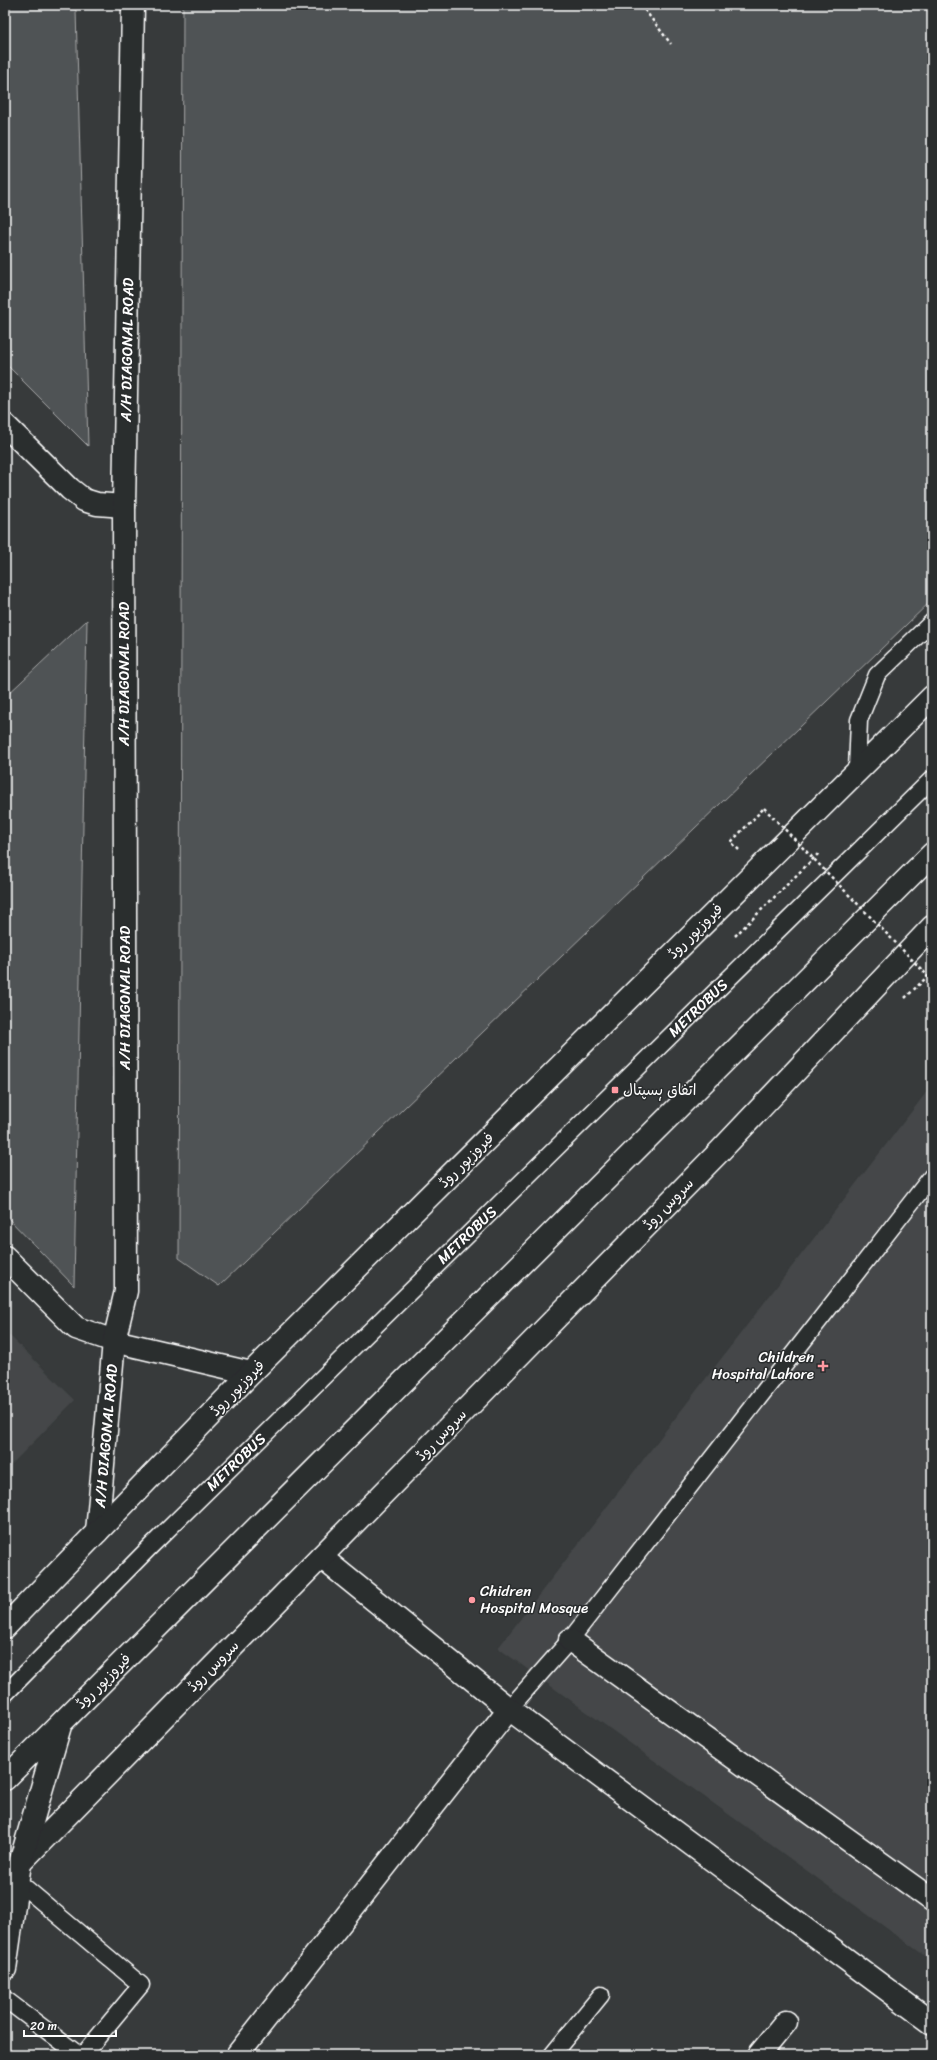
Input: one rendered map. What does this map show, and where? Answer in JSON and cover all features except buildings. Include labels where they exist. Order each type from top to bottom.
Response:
[{"type":"street","name":"A/H DIAGONAL ROAD","points":[[97,1532],[114,1341],[126,1291],[124,506],[133,5]]},
{"type":"street","points":[[5,425],[70,489],[84,500],[97,504],[124,506]]},
{"type":"street","name":"فیروزپور روڈ","points":[[5,1627],[251,1373],[932,697]]},
{"type":"street","name":"فیروزپور روڈ","points":[[5,1779],[932,854]]},
{"type":"street","name":"سروس روڈ","points":[[18,1872],[321,1557],[715,1156],[932,928]]},
{"type":"street","points":[[5,1257],[76,1328],[114,1341]]},
{"type":"street","name":"A/H DIAGONAL ROAD","points":[[114,1341],[251,1373]]},
{"type":"street","points":[[321,1557],[509,1709],[932,2023]]},
{"type":"street","points":[[570,1640],[932,1900]]},
{"type":"street","points":[[237,2055],[509,1709]]},
{"type":"street","points":[[5,1969],[18,1872],[61,1723]]},
{"type":"street","points":[[760,2055],[786,2022]]},
{"type":"lane","points":[[857,770],[859,720],[877,675],[932,622]]},
{"type":"lane","name":"METROBUS","points":[[5,1694],[151,1546],[932,779]]},
{"type":"lane","points":[[509,1709],[570,1640],[932,1176]]},
{"type":"lane","points":[[18,1872],[141,1986],[83,2055]]},
{"type":"lane","points":[[552,2055],[601,1995]]},
{"type":"lane","points":[[5,1999],[79,2055]]},
{"type":"path","points":[[641,5],[671,44]]},
{"type":"path","points":[[731,842],[764,808],[928,976]]},
{"type":"path","points":[[735,936],[746,923]]},
{"type":"shaded area","points":[[5,5],[55,5],[76,10],[88,446],[5,363]]},
{"type":"shaded area","points":[[183,5],[932,5],[932,600],[219,1286],[179,1258]]},
{"type":"shaded area","points":[[87,620],[74,1286],[5,1215],[5,697]]},
{"type":"shaded area","name":"Children Hospital Lahore","points":[[932,1085],[932,1961],[498,1648]]},
{"type":"shaded area","points":[[5,1331],[75,1400],[5,1471]]},
{"type":"place","name":"اتفاق ہسپتال","points":[[615,1090]]},
{"type":"place","name":"Children Hospital Lahore","points":[[823,1366]]},
{"type":"place","name":"Chidren Hospital Mosque","points":[[472,1600]]}]
